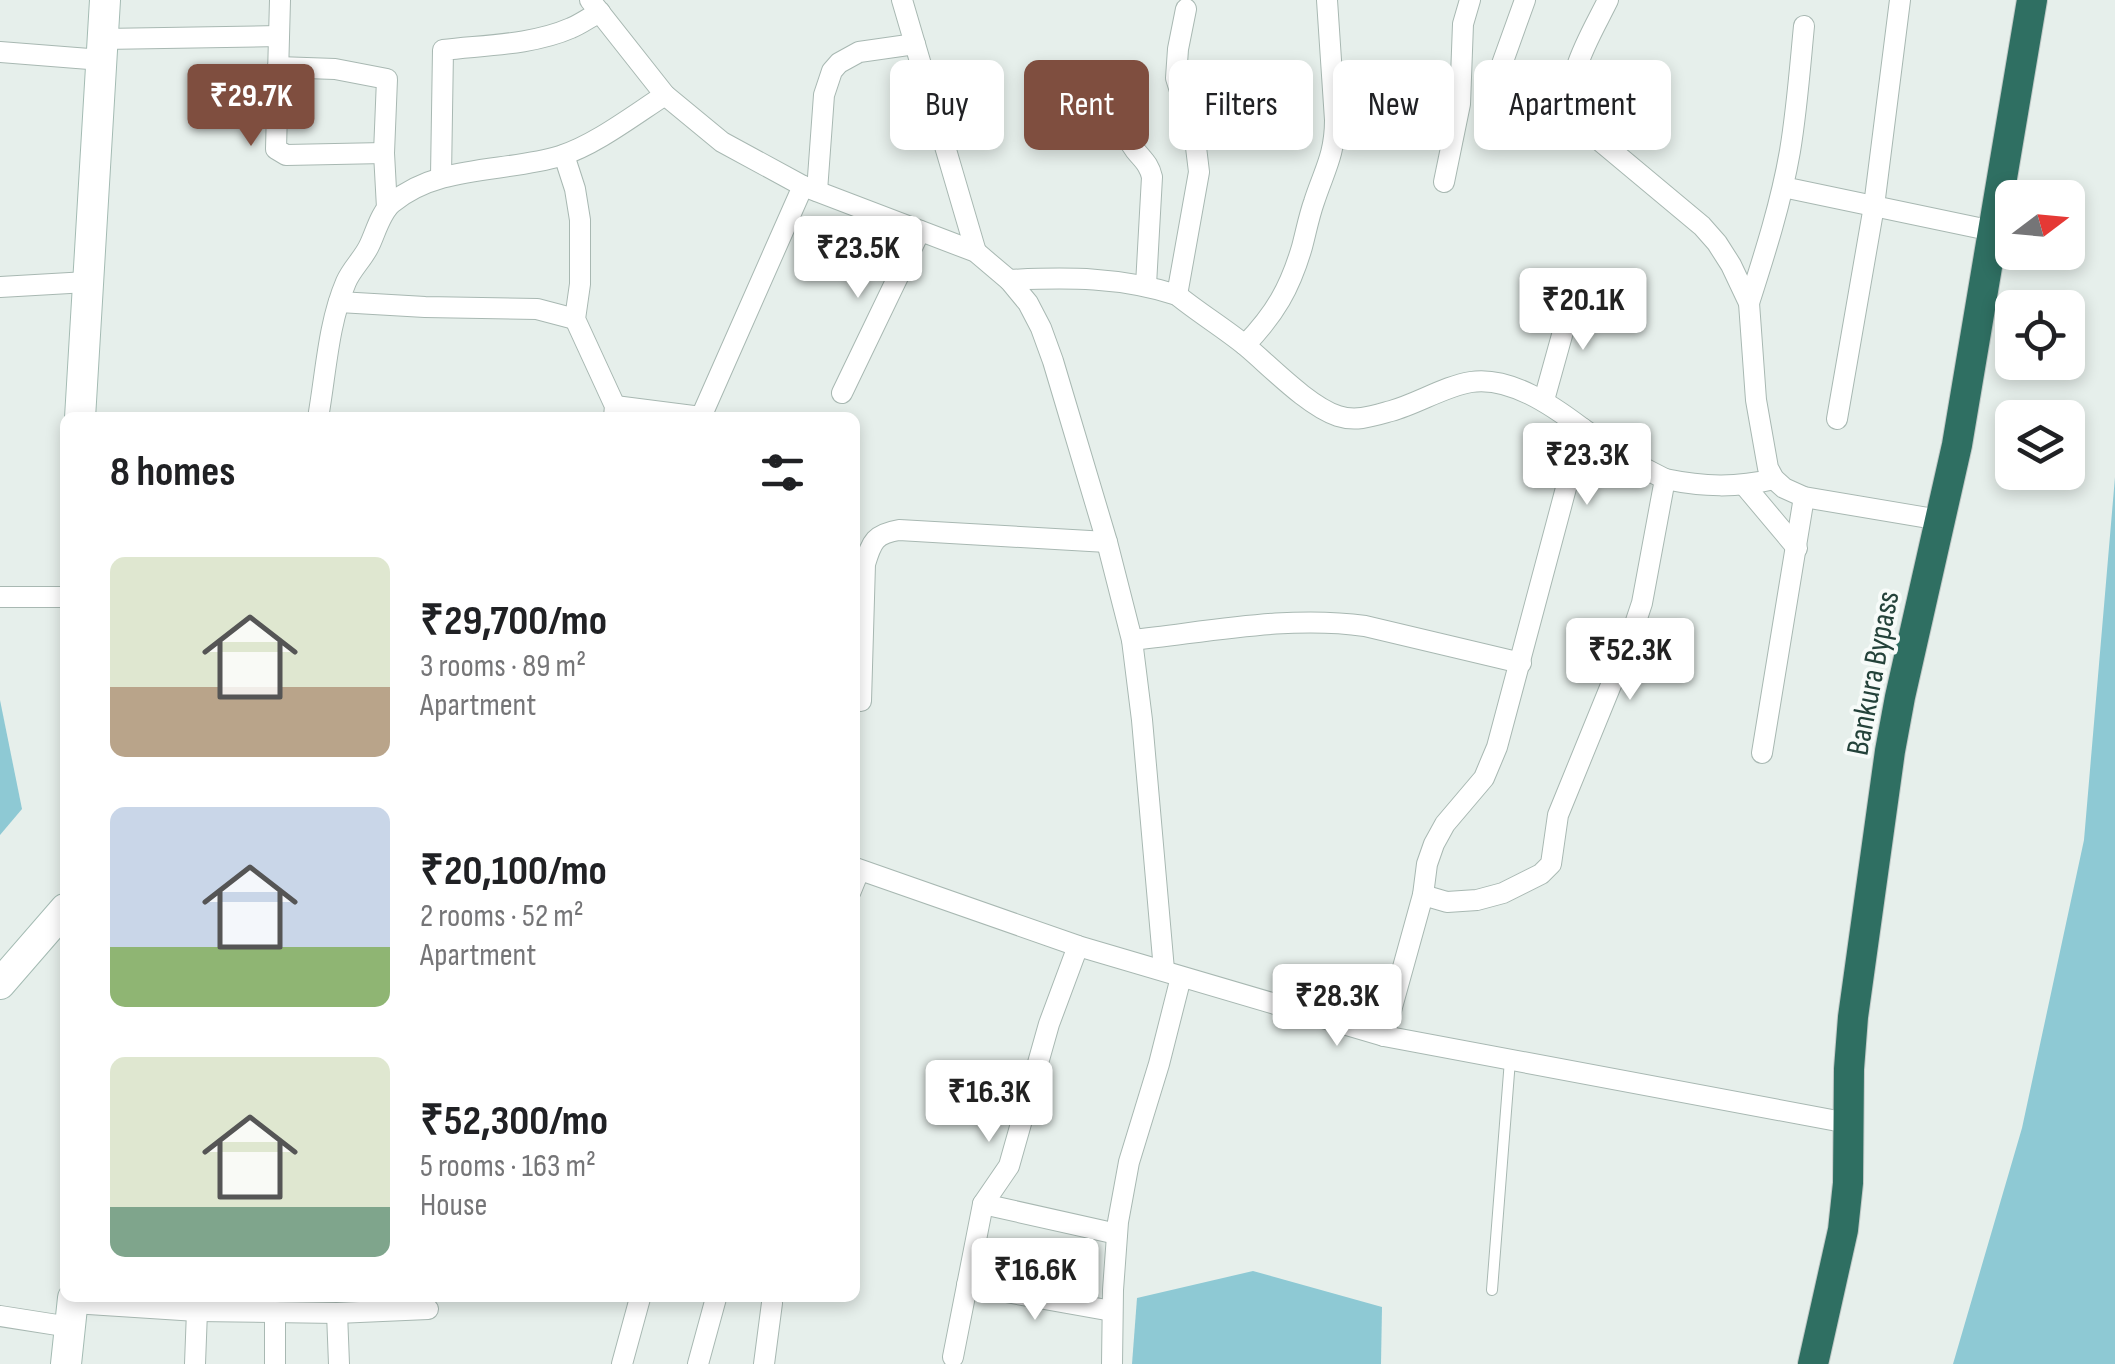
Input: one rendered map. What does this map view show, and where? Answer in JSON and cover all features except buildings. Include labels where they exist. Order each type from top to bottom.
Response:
[{"type":"highway","name":"Bankura Bypass","points":[[1814,1364],[1843,1230],[1854,1017],[1890,751],[1957,445],[2032,0]]},
{"type":"street","points":[[80,412],[105,0]]},
{"type":"street","points":[[280,0],[276,148],[286,155],[384,153]]},
{"type":"street","points":[[902,0],[976,252]]},
{"type":"street","points":[[1244,345],[1268,322],[1290,281],[1313,203],[1332,158],[1335,120],[1326,0]]},
{"type":"street","points":[[1444,182],[1460,104],[1463,24],[1470,0]]},
{"type":"street","points":[[1503,60],[1525,0]]},
{"type":"street","points":[[1608,0],[1582,56],[1571,93],[1575,120],[1702,226],[1732,264],[1750,303]]},
{"type":"street","points":[[1837,419],[1874,206],[1900,0]]},
{"type":"street","points":[[441,176],[443,50],[548,35],[570,28],[595,6],[666,94],[722,142],[810,189],[976,252],[1009,280],[1028,303],[1041,328],[1132,640],[1172,974],[1159,1064],[1129,1162],[1116,1234],[1112,1364]]},
{"type":"street","points":[[1177,296],[1199,172],[1195,139],[1176,78],[1186,8]]},
{"type":"street","points":[[1804,26],[1798,97],[1783,186],[1750,303],[1756,400],[1768,468],[1784,488],[1804,497],[1940,520]]},
{"type":"street","points":[[0,52],[103,50],[278,36]]},
{"type":"street","points":[[703,412],[810,189],[824,95],[832,72],[839,63],[859,52],[915,44]]},
{"type":"street","points":[[278,67],[335,69],[387,79],[387,208],[339,302],[319,412]]},
{"type":"street","points":[[387,208],[441,176],[564,155],[666,94]]},
{"type":"street","points":[[1135,150],[1146,161],[1152,177],[1146,285]]},
{"type":"street","points":[[564,155],[580,220],[580,284],[574,318],[614,412]]},
{"type":"street","points":[[1783,186],[1992,231]]},
{"type":"street","points":[[842,394],[920,230]]},
{"type":"street","points":[[1009,280],[1078,278],[1146,285],[1177,296],[1336,415],[1365,418],[1471,382],[1498,384],[1544,400],[1630,461],[1666,480],[1698,486],[1745,486],[1774,479]]},
{"type":"street","points":[[0,286],[87,282]]},
{"type":"street","points":[[1544,400],[1574,292]]},
{"type":"street","points":[[339,302],[537,309],[574,318]]},
{"type":"street","points":[[1384,1036],[1434,844],[1491,765],[1582,428]]},
{"type":"street","points":[[1423,895],[1447,902],[1476,900],[1503,893],[1541,874],[1551,864],[1558,815],[1642,603],[1666,480]]},
{"type":"street","points":[[1745,486],[1797,548]]},
{"type":"street","points":[[1762,754],[1804,497]]},
{"type":"street","points":[[861,700],[860,565],[870,546],[884,533],[899,530],[1106,542]]},
{"type":"street","points":[[0,597],[60,597]]},
{"type":"street","points":[[1132,640],[1266,625],[1341,622],[1521,663]]},
{"type":"street","points":[[860,869],[1078,946],[1384,1036],[1848,1123]]},
{"type":"street","points":[[4,970],[60,914]]},
{"type":"street","points":[[953,1356],[984,1204],[1009,1166],[1048,1024],[1078,946]]},
{"type":"street","points":[[984,1204],[1116,1234]]},
{"type":"street","points":[[967,1285],[1112,1311]]},
{"type":"street","points":[[622,1364],[639,1302]]},
{"type":"street","points":[[698,1364],[715,1302]]},
{"type":"street","points":[[764,1364],[772,1302]]},
{"type":"street","points":[[0,1316],[72,1309],[337,1314],[428,1309]]},
{"type":"street","points":[[66,1364],[72,1309]]},
{"type":"street","points":[[195,1364],[197,1311]]},
{"type":"street","points":[[275,1312],[275,1364]]},
{"type":"street","points":[[337,1314],[339,1364]]},
{"type":"lane","points":[[1492,1290],[1510,1060]]},
{"type":"water","points":[[2115,477],[2115,1364],[1953,1364],[2022,1128],[2084,840]]},
{"type":"water","points":[[0,700],[22,809],[0,835]]},
{"type":"water","points":[[1253,1271],[1382,1307],[1381,1364],[1132,1364],[1137,1298]]}]
